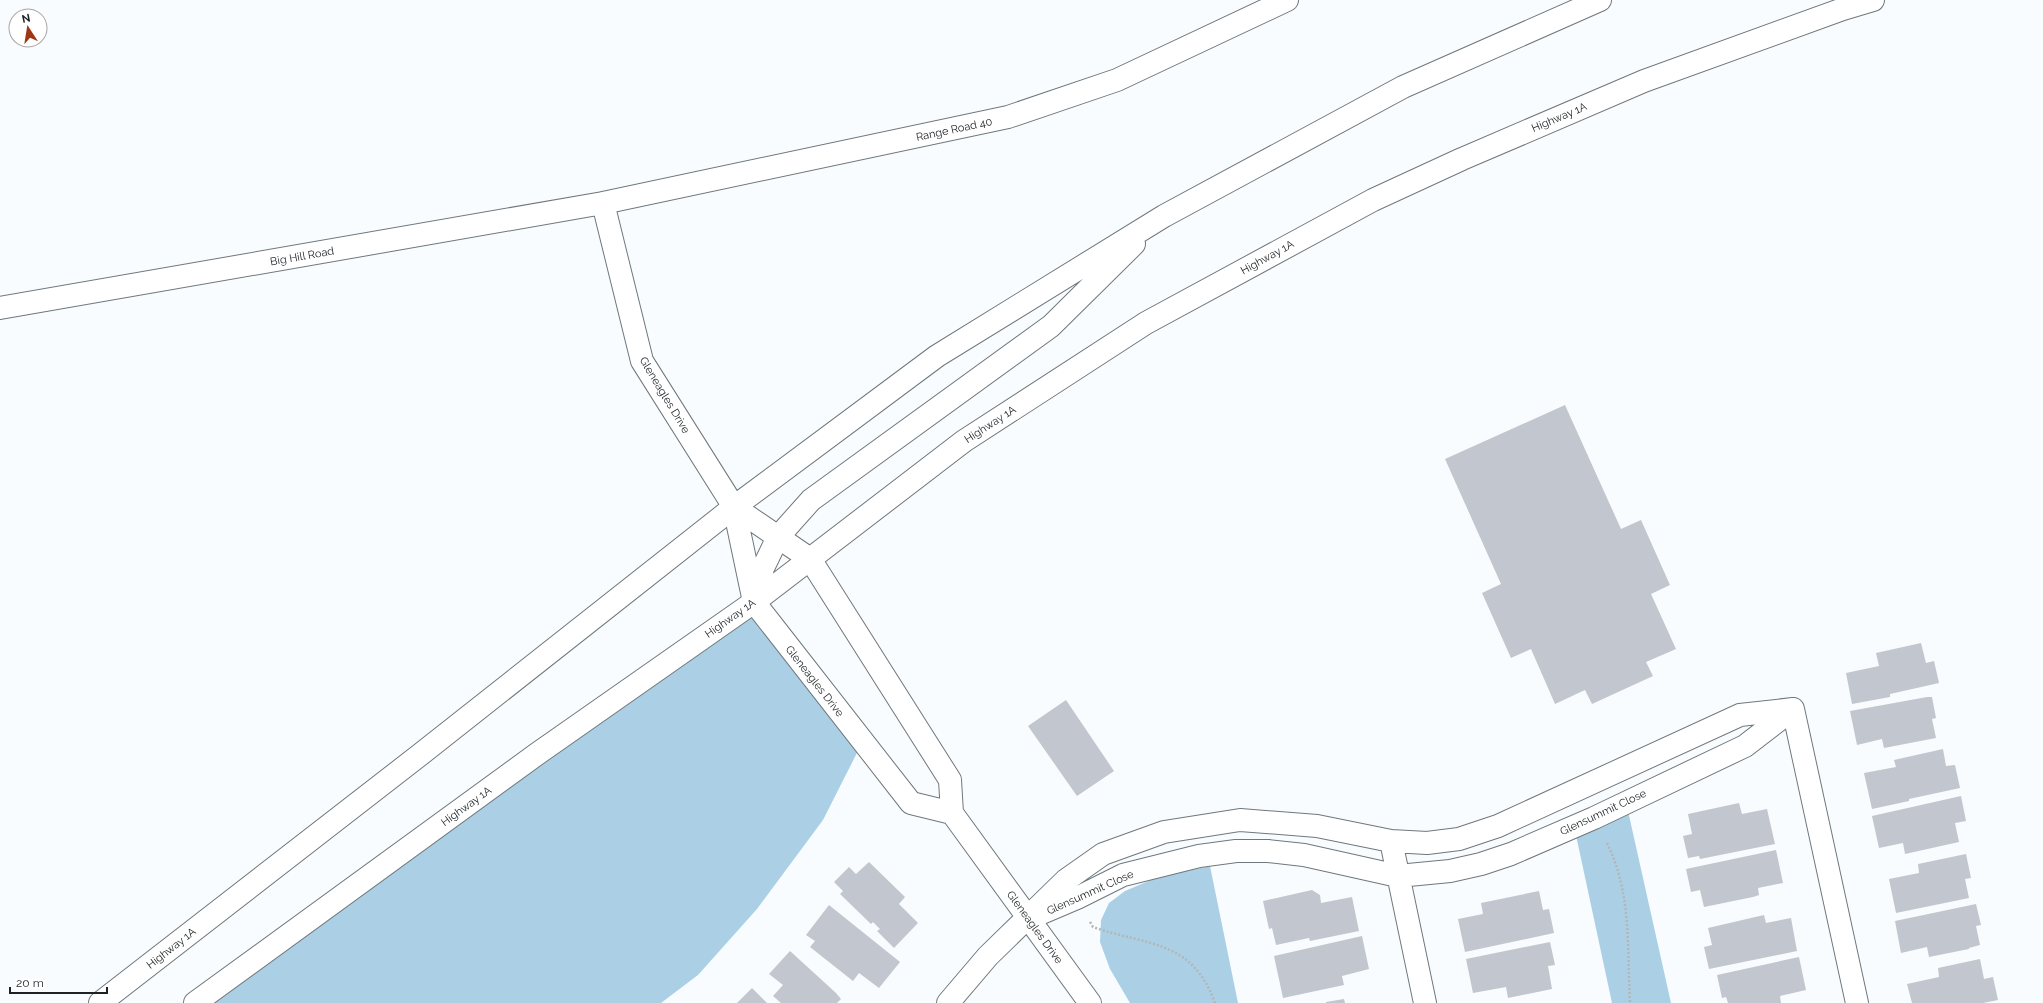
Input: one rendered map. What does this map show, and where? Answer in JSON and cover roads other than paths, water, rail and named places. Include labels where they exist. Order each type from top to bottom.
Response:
[{"type":"street","name":"Range Road 40","points":[[603,203],[1008,117],[1117,80],[1287,0]]},
{"type":"street","name":"Highway 1A","points":[[100,1003],[428,749],[734,507],[937,356],[1164,216],[1403,87],[1600,0]]},
{"type":"street","name":"Highway 1A","points":[[195,1003],[537,754],[754,602],[964,441],[1146,323],[1373,200],[1462,159],[1644,81],[1843,9],[1873,0]]},
{"type":"street","name":"Big Hill Road","points":[[0,308],[603,203]]},
{"type":"street","name":"Gleneagles Drive","points":[[603,203],[642,361],[734,507],[754,602],[911,803],[952,813]]},
{"type":"street","points":[[754,602],[763,568],[778,537],[811,500],[1051,326],[1164,216]]},
{"type":"street","name":"Gleneagles Drive","points":[[734,507],[810,559],[950,780],[952,813],[1090,1003]]},
{"type":"street","points":[[1793,709],[1857,1003]]},
{"type":"street","name":"Glensummit Close","points":[[1029,918],[1076,898],[1123,875],[1199,856],[1236,851],[1268,851],[1304,855],[1398,876],[1450,871],[1481,864],[1511,854],[1594,818],[1745,746],[1793,709]]},
{"type":"street","name":"Glensummit Close","points":[[1029,918],[1066,880],[1103,854],[1164,832],[1240,820],[1317,826],[1391,841],[1427,843],[1459,839],[1498,826],[1740,715],[1793,709]]},
{"type":"street","points":[[1391,841],[1425,1003]]},
{"type":"street","points":[[948,1003],[988,956],[1029,918]]}]
